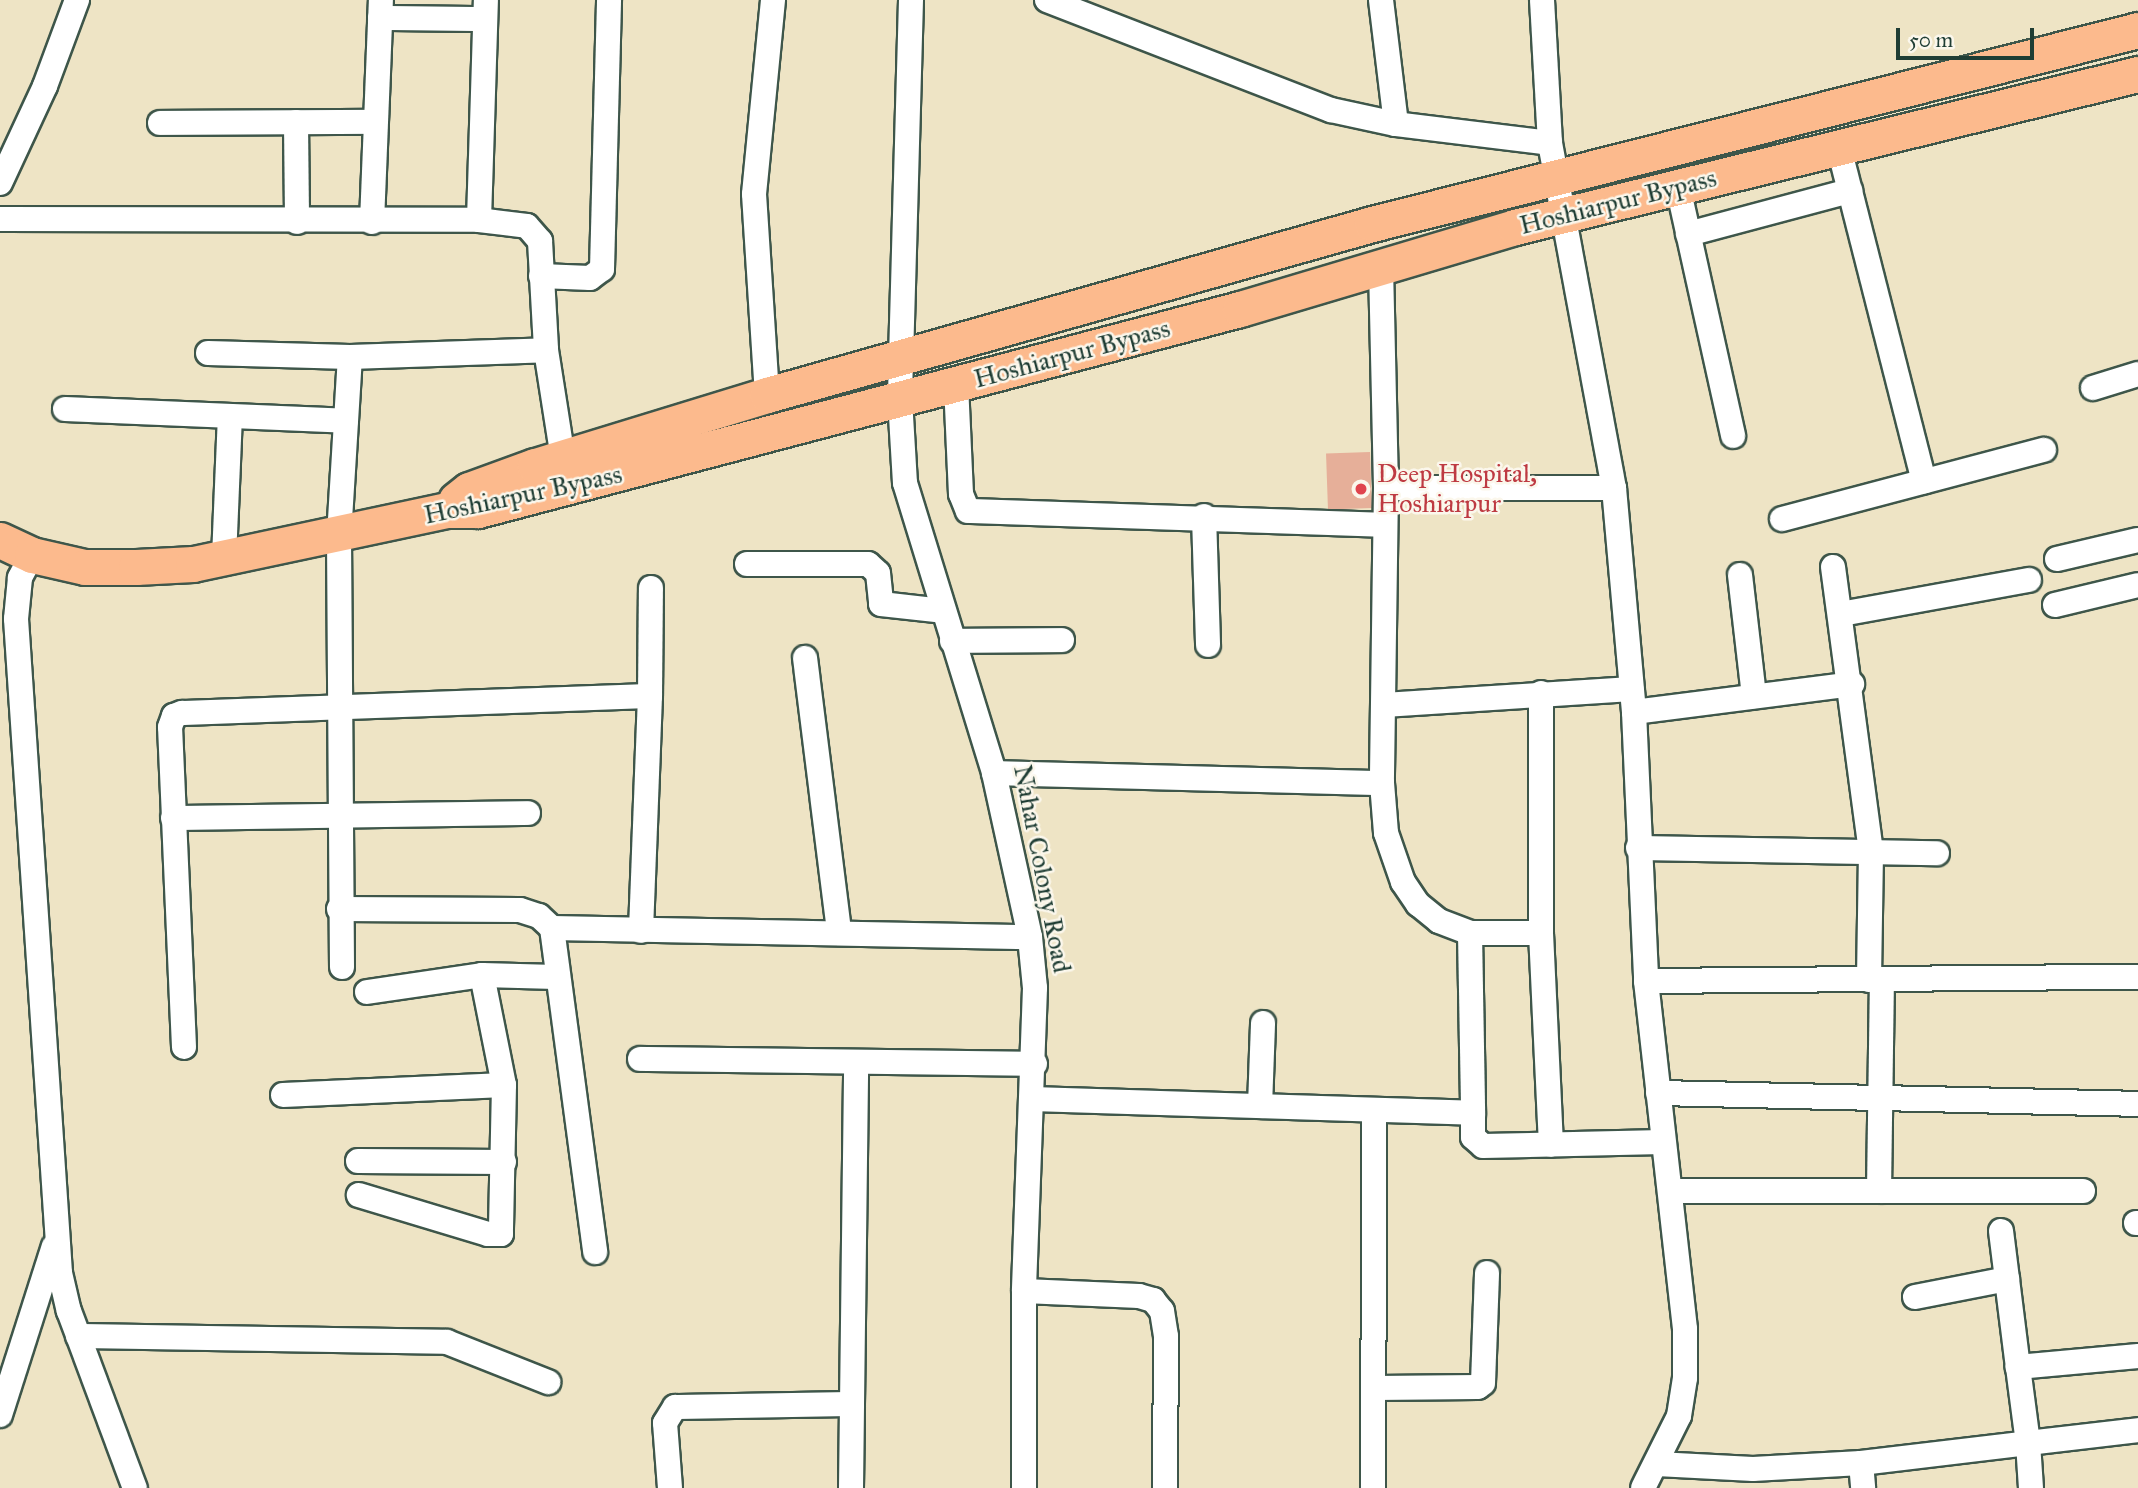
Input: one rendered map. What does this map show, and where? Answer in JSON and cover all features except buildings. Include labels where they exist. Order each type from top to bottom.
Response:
[{"type":"highway","points":[[447,510],[469,490],[767,395],[1372,225],[2138,30]]},
{"type":"highway","name":"Hoshiarpur Bypass","points":[[0,540],[32,555],[85,567],[136,568],[224,558],[339,536],[447,510],[478,510],[956,384],[1567,214],[2138,74]]},
{"type":"street","points":[[0,183],[45,86],[77,0]]},
{"type":"street","points":[[541,276],[590,278],[602,269],[609,0]]},
{"type":"street","points":[[767,395],[754,194],[773,0]]},
{"type":"street","name":"Nahar Colony Road","points":[[911,0],[900,399],[909,504],[995,774],[1030,937],[1035,1064],[1024,1291],[1024,1488]]},
{"type":"street","points":[[1046,0],[1292,97],[1395,124],[1550,143]]},
{"type":"street","points":[[1381,0],[1395,124]]},
{"type":"street","points":[[1542,0],[1550,143],[1567,214],[1614,488],[1633,700],[1646,981],[1685,1329],[1685,1378],[1679,1416],[1643,1488]]},
{"type":"street","points":[[372,222],[373,122],[381,9],[485,9],[479,220]]},
{"type":"street","points":[[296,122],[297,222]]},
{"type":"street","points":[[159,123],[373,122]]},
{"type":"street","points":[[1839,148],[1924,481]]},
{"type":"street","points":[[1678,187],[1733,436]]},
{"type":"street","points":[[1688,234],[1850,191]]},
{"type":"street","points":[[0,219],[514,222],[535,231],[546,350],[563,458]]},
{"type":"street","points":[[1381,267],[1386,488],[1382,783],[1386,833],[1403,882],[1418,904],[1439,921],[1470,933],[1541,933]]},
{"type":"street","points":[[208,353],[350,358],[546,350]]},
{"type":"street","points":[[342,967],[339,909],[339,536],[350,358]]},
{"type":"street","points":[[2093,388],[2138,374]]},
{"type":"street","points":[[956,384],[961,494],[968,512],[1204,516],[1384,525]]},
{"type":"street","points":[[65,410],[346,421]]},
{"type":"street","points":[[224,558],[230,416]]},
{"type":"street","points":[[1782,519],[2044,450]]},
{"type":"street","points":[[1386,488],[1614,488]]},
{"type":"street","points":[[1204,516],[1208,645]]},
{"type":"street","points":[[2057,559],[2138,540]]},
{"type":"street","points":[[32,555],[20,578],[16,620],[56,1238],[60,1273],[78,1336],[135,1488]]},
{"type":"street","points":[[747,564],[868,564],[878,573],[881,604],[943,611]]},
{"type":"street","points":[[1833,568],[1852,684],[1871,852],[1881,1100],[1879,1191]]},
{"type":"street","points":[[1740,575],[1754,696]]},
{"type":"street","points":[[1841,614],[2029,580]]},
{"type":"street","points":[[2055,605],[2138,585]]},
{"type":"street","points":[[641,931],[650,696],[651,589]]},
{"type":"street","points":[[952,641],[1062,640]]},
{"type":"street","points":[[805,658],[839,931]]},
{"type":"street","points":[[1384,705],[1541,693],[1633,700],[1754,696],[1852,684]]},
{"type":"street","points":[[1541,693],[1541,933],[1551,1145]]},
{"type":"street","points":[[184,1046],[170,727],[174,716],[650,696]]},
{"type":"street","points":[[995,774],[1382,783]]},
{"type":"street","points":[[173,818],[340,812],[528,813]]},
{"type":"street","points":[[1638,848],[1937,853]]},
{"type":"street","points":[[339,909],[520,910],[539,916],[552,928],[839,931],[1030,937]]},
{"type":"street","points":[[552,928],[556,977],[595,1252]]},
{"type":"street","points":[[1470,933],[1473,1137],[1479,1146],[1663,1142]]},
{"type":"street","points":[[367,992],[482,975],[556,977]]},
{"type":"street","points":[[359,1195],[488,1234],[501,1234],[504,1085],[482,975]]},
{"type":"street","points":[[1646,981],[2138,977]]},
{"type":"street","points":[[1260,1106],[1263,1023]]},
{"type":"street","points":[[640,1059],[856,1064],[1035,1064]]},
{"type":"street","points":[[851,1488],[856,1064]]},
{"type":"street","points":[[283,1095],[504,1085]]},
{"type":"street","points":[[1658,1093],[2138,1104]]},
{"type":"street","points":[[1032,1099],[1474,1112]]},
{"type":"street","points":[[1373,1488],[1377,1388],[1374,1110]]},
{"type":"street","points":[[358,1161],[504,1162]]},
{"type":"street","points":[[1670,1191],[2083,1191]]},
{"type":"street","points":[[2001,1231],[2028,1443],[2031,1488]]},
{"type":"street","points":[[0,1415],[56,1238]]},
{"type":"street","points":[[1377,1388],[1478,1387],[1483,1383],[1487,1273]]},
{"type":"street","points":[[1915,1297],[2007,1279]]},
{"type":"street","points":[[1024,1291],[1139,1296],[1153,1300],[1162,1311],[1166,1336],[1165,1488]]},
{"type":"street","points":[[78,1336],[447,1342],[548,1382]]},
{"type":"street","points":[[2018,1367],[2138,1356]]},
{"type":"street","points":[[670,1488],[665,1423],[675,1407],[852,1404]]},
{"type":"street","points":[[1657,1464],[1753,1479],[1861,1463],[2138,1430]]},
{"type":"street","points":[[1861,1463],[1863,1488]]},
{"type":"place","name":"Deep Hospital, Hoshiarpur","points":[[1361,489]]}]
